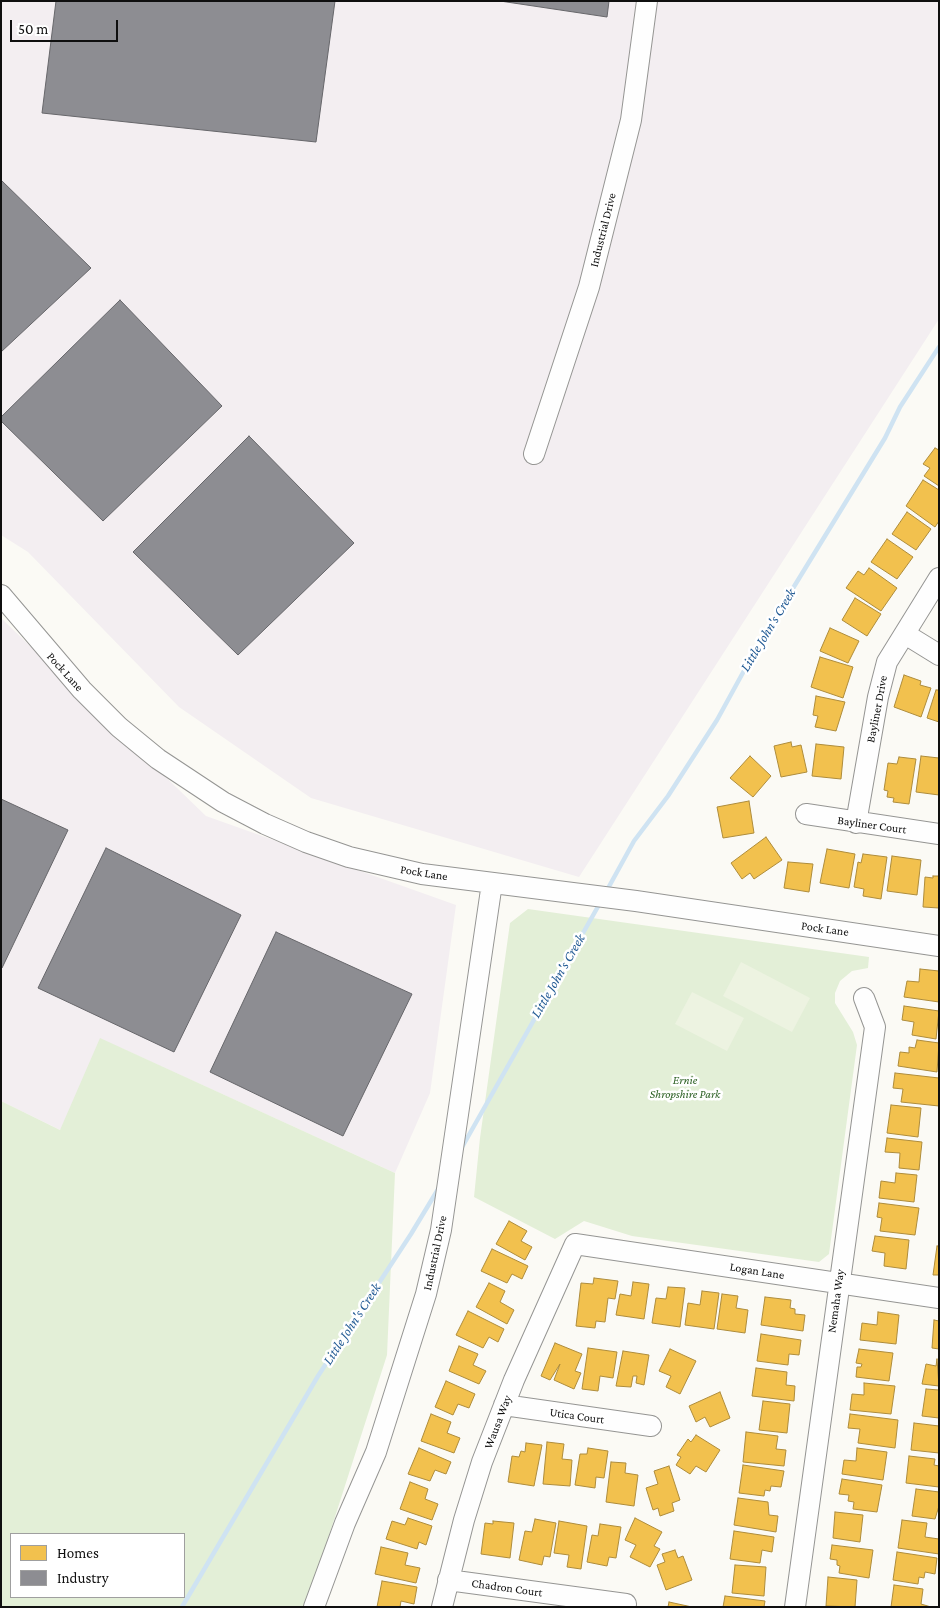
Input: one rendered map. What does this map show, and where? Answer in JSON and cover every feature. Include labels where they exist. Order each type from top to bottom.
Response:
[{"type":"street","name":"Industrial Drive","points":[[534,454],[589,287],[631,120],[647,1]]},
{"type":"street","name":"Bayliner Drive","points":[[856,823],[882,679],[888,662],[939,578]]},
{"type":"street","name":"Pock Lane","points":[[1,595],[58,665],[119,726],[158,759],[223,802],[273,828],[349,857],[422,874],[626,900],[939,946]]},
{"type":"street","points":[[905,634],[939,655]]},
{"type":"street","name":"Bayliner Court","points":[[806,814],[939,834]]},
{"type":"street","name":"Industrial Drive","points":[[314,1607],[344,1523],[376,1452],[426,1294],[441,1230],[492,883]]},
{"type":"street","name":"Nemaha Way","points":[[794,1607],[875,1027],[864,998]]},
{"type":"street","name":"Logan Lane","points":[[575,1244],[939,1298]]},
{"type":"street","name":"Wausa Way","points":[[442,1607],[472,1496],[504,1405],[575,1244]]},
{"type":"street","name":"Utica Court","points":[[504,1405],[651,1426]]},
{"type":"street","name":"Chadron Court","points":[[448,1580],[626,1604]]},
{"type":"shaded area","points":[[1,1],[939,1],[939,319],[579,877],[311,798],[179,707],[28,552],[1,535]]},
{"type":"shaded area","points":[[1,618],[206,816],[456,905],[430,1093],[395,1173],[121,1048],[60,1130],[1,1101]]},
{"type":"green space","name":"Ernie Shropshire Park","points":[[528,909],[869,957],[868,968],[852,971],[840,981],[835,993],[835,1003],[853,1032],[857,1045],[829,1254],[819,1262],[632,1236],[584,1221],[555,1239],[474,1197],[480,1138],[510,923]]},
{"type":"green space","points":[[741,962],[810,998],[792,1032],[723,996]]},
{"type":"green space","points":[[692,992],[744,1018],[727,1051],[675,1024]]},
{"type":"green space","points":[[100,1038],[395,1173],[387,1355],[306,1607],[1,1607],[1,1101],[60,1130]]},
{"type":"building: Homes","points":[[935,448],[939,450],[939,486],[924,476],[930,468],[923,464]]},
{"type":"building: Homes","points":[[923,480],[939,490],[939,521],[935,527],[906,506]]},
{"type":"building: Homes","points":[[907,512],[931,529],[916,550],[892,534]]},
{"type":"building: Homes","points":[[887,539],[913,557],[897,579],[871,562]]},
{"type":"building: Homes","points":[[869,568],[897,588],[881,611],[846,588],[858,571],[864,575]]},
{"type":"building: Homes","points":[[855,598],[881,614],[867,636],[842,620]]},
{"type":"building: Homes","points":[[830,628],[859,641],[848,663],[820,651]]},
{"type":"building: Homes","points":[[820,657],[853,667],[843,698],[811,687]]},
{"type":"building: Homes","points":[[904,675],[921,681],[920,685],[931,688],[921,717],[894,707]]},
{"type":"building: Homes","points":[[936,690],[939,690],[939,722],[927,718]]},
{"type":"building: Homes","points":[[816,696],[845,702],[836,731],[815,727],[818,716],[813,715]]},
{"type":"building: Homes","points":[[791,742],[792,747],[801,745],[807,772],[781,777],[774,746]]},
{"type":"building: Homes","points":[[816,744],[844,747],[841,779],[812,776]]},
{"type":"building: Homes","points":[[750,756],[771,776],[753,797],[730,778]]},
{"type":"building: Homes","points":[[921,756],[939,758],[939,795],[916,792]]},
{"type":"building: Homes","points":[[899,757],[916,759],[909,804],[893,802],[894,798],[887,797],[888,791],[884,790],[888,763],[897,764]]},
{"type":"building: Homes","points":[[749,801],[754,833],[723,838],[717,807]]},
{"type":"building: Homes","points":[[766,837],[782,860],[754,879],[750,873],[742,879],[731,863]]},
{"type":"building: Homes","points":[[827,849],[855,854],[849,888],[820,883]]},
{"type":"building: Homes","points":[[863,854],[887,857],[881,899],[863,896],[864,889],[854,887],[858,862],[861,863]]},
{"type":"building: Homes","points":[[892,856],[921,860],[917,895],[887,891]]},
{"type":"building: Homes","points":[[788,862],[813,864],[809,892],[784,888]]},
{"type":"building: Homes","points":[[933,876],[939,876],[939,908],[923,907],[925,877],[933,878]]},
{"type":"building: Homes","points":[[920,969],[939,971],[939,1002],[904,997],[907,981],[919,982]]},
{"type":"building: Homes","points":[[904,1006],[939,1011],[936,1039],[912,1035],[914,1022],[902,1020]]},
{"type":"building: Homes","points":[[917,1040],[939,1043],[937,1072],[898,1066],[900,1052],[909,1053],[909,1047],[915,1048]]},
{"type":"building: Homes","points":[[895,1073],[939,1078],[939,1106],[901,1102],[903,1089],[893,1088]]},
{"type":"building: Homes","points":[[891,1105],[921,1108],[918,1137],[887,1133]]},
{"type":"building: Homes","points":[[887,1138],[922,1142],[919,1170],[899,1168],[900,1153],[885,1152]]},
{"type":"building: Homes","points":[[896,1173],[917,1175],[914,1202],[879,1198],[881,1181],[895,1183]]},
{"type":"building: Homes","points":[[879,1203],[919,1208],[915,1235],[880,1231],[882,1218],[877,1217]]},
{"type":"building: Homes","points":[[509,1221],[527,1231],[521,1241],[532,1247],[525,1260],[496,1244]]},
{"type":"building: Homes","points":[[875,1236],[909,1240],[906,1269],[884,1266],[885,1253],[872,1251]]},
{"type":"building: Homes","points":[[937,1246],[939,1246],[939,1275],[933,1275]]},
{"type":"building: Homes","points":[[492,1249],[528,1266],[522,1279],[512,1274],[507,1283],[481,1271]]},
{"type":"building: Homes","points":[[594,1278],[618,1281],[615,1299],[608,1298],[605,1322],[596,1321],[595,1328],[576,1326],[581,1283],[593,1284]]},
{"type":"building: Homes","points":[[633,1282],[649,1284],[644,1319],[616,1315],[620,1294],[631,1296]]},
{"type":"building: Homes","points":[[489,1283],[505,1291],[500,1302],[514,1310],[507,1324],[476,1307]]},
{"type":"building: Homes","points":[[668,1287],[685,1288],[680,1327],[652,1323],[656,1298],[666,1299]]},
{"type":"building: Homes","points":[[702,1291],[719,1293],[714,1329],[685,1325],[688,1303],[700,1305]]},
{"type":"building: Homes","points":[[722,1294],[738,1296],[736,1308],[748,1310],[745,1333],[717,1329]]},
{"type":"building: Homes","points":[[765,1297],[791,1300],[790,1308],[795,1309],[795,1314],[805,1315],[803,1331],[761,1325]]},
{"type":"building: Homes","points":[[468,1311],[504,1329],[498,1342],[489,1337],[483,1348],[456,1335]]},
{"type":"building: Homes","points":[[878,1312],[899,1315],[896,1344],[860,1340],[862,1323],[877,1325]]},
{"type":"building: Homes","points":[[934,1320],[939,1321],[939,1349],[932,1348]]},
{"type":"building: Homes","points":[[761,1334],[801,1340],[799,1355],[789,1354],[788,1365],[757,1361]]},
{"type":"building: Homes","points":[[555,1343],[582,1354],[575,1371],[581,1373],[574,1389],[554,1380],[560,1364],[550,1380],[541,1376]]},
{"type":"building: Homes","points":[[459,1346],[478,1354],[473,1365],[486,1371],[479,1384],[449,1371]]},
{"type":"building: Homes","points":[[588,1348],[617,1352],[613,1378],[600,1376],[598,1391],[582,1389]]},
{"type":"building: Homes","points":[[670,1349],[696,1361],[680,1394],[666,1387],[671,1376],[659,1371]]},
{"type":"building: Homes","points":[[859,1349],[893,1353],[889,1381],[856,1377],[857,1367],[861,1367],[862,1364],[856,1363]]},
{"type":"building: Homes","points":[[623,1351],[649,1355],[644,1385],[636,1383],[637,1376],[633,1376],[631,1387],[616,1386]]},
{"type":"building: Homes","points":[[937,1359],[939,1386],[922,1384],[926,1364],[936,1366]]},
{"type":"building: Homes","points":[[756,1368],[787,1372],[786,1385],[795,1386],[794,1401],[752,1396]]},
{"type":"building: Homes","points":[[446,1381],[475,1394],[469,1408],[458,1404],[453,1415],[435,1407]]},
{"type":"building: Homes","points":[[864,1383],[895,1386],[891,1414],[850,1410],[852,1394],[864,1395]]},
{"type":"building: Homes","points":[[926,1389],[939,1390],[939,1418],[922,1416]]},
{"type":"building: Homes","points":[[720,1392],[730,1418],[710,1427],[705,1417],[696,1422],[689,1406]]},
{"type":"building: Homes","points":[[763,1401],[790,1404],[787,1433],[759,1430]]},
{"type":"building: Homes","points":[[431,1414],[451,1422],[447,1433],[460,1438],[454,1453],[421,1441]]},
{"type":"building: Homes","points":[[850,1414],[898,1420],[895,1448],[858,1443],[860,1429],[848,1428]]},
{"type":"building: Homes","points":[[914,1423],[939,1426],[939,1453],[911,1450]]},
{"type":"building: Homes","points":[[746,1432],[778,1436],[776,1449],[786,1450],[784,1466],[743,1462]]},
{"type":"building: Homes","points":[[696,1435],[720,1450],[706,1472],[696,1466],[690,1474],[676,1465],[681,1457],[677,1455],[688,1439],[691,1442]]},
{"type":"building: Homes","points":[[547,1442],[564,1444],[562,1459],[572,1460],[570,1486],[543,1484]]},
{"type":"building: Homes","points":[[526,1443],[542,1445],[534,1486],[508,1482],[512,1456],[519,1457],[521,1451],[525,1452]]},
{"type":"building: Homes","points":[[419,1448],[451,1462],[446,1474],[435,1470],[430,1481],[408,1474]]},
{"type":"building: Homes","points":[[588,1448],[608,1451],[604,1478],[596,1477],[595,1488],[575,1485],[580,1454],[587,1454]]},
{"type":"building: Homes","points":[[857,1448],[887,1452],[883,1480],[842,1474],[844,1460],[856,1461]]},
{"type":"building: Homes","points":[[909,1456],[935,1459],[934,1465],[939,1466],[939,1487],[906,1483]]},
{"type":"building: Homes","points":[[611,1462],[626,1463],[625,1473],[638,1475],[634,1506],[606,1502]]},
{"type":"building: Homes","points":[[743,1465],[784,1471],[781,1487],[771,1486],[770,1491],[765,1490],[764,1496],[739,1493]]},
{"type":"building: Homes","points":[[669,1466],[680,1500],[672,1503],[674,1511],[660,1516],[658,1508],[653,1510],[646,1488],[658,1484],[654,1471]]},
{"type":"building: Homes","points":[[842,1479],[882,1485],[877,1512],[853,1509],[854,1502],[848,1501],[849,1495],[839,1494]]},
{"type":"building: Homes","points":[[410,1482],[428,1489],[425,1499],[438,1504],[432,1520],[400,1509]]},
{"type":"building: Homes","points":[[916,1489],[939,1492],[939,1506],[935,1519],[912,1516]]},
{"type":"building: Homes","points":[[738,1498],[768,1502],[769,1515],[778,1516],[776,1532],[734,1525]]},
{"type":"building: Homes","points":[[835,1512],[863,1515],[860,1542],[833,1538]]},
{"type":"building: Homes","points":[[408,1518],[432,1526],[426,1545],[419,1542],[417,1549],[386,1539],[392,1521],[405,1525]]},
{"type":"building: Homes","points":[[635,1518],[662,1532],[654,1546],[660,1549],[650,1567],[630,1557],[636,1545],[625,1540]]},
{"type":"building: Homes","points":[[535,1519],[556,1523],[550,1557],[544,1556],[542,1565],[519,1560],[525,1531],[532,1532]]},
{"type":"building: Homes","points":[[902,1520],[927,1523],[925,1537],[939,1539],[939,1554],[898,1548]]},
{"type":"building: Homes","points":[[493,1521],[514,1523],[510,1558],[481,1554],[485,1523],[493,1524]]},
{"type":"building: Homes","points":[[559,1521],[587,1526],[581,1569],[567,1567],[569,1555],[554,1553]]},
{"type":"building: Homes","points":[[600,1524],[621,1527],[616,1558],[609,1557],[607,1566],[587,1562],[592,1535],[598,1536]]},
{"type":"building: Homes","points":[[734,1531],[774,1537],[772,1552],[762,1550],[760,1563],[730,1559]]},
{"type":"building: Homes","points":[[832,1545],[873,1550],[869,1578],[839,1573],[840,1566],[837,1565],[837,1560],[830,1559]]},
{"type":"building: Homes","points":[[381,1547],[408,1553],[405,1565],[420,1568],[416,1583],[375,1574]]},
{"type":"building: Homes","points":[[675,1550],[678,1558],[683,1556],[692,1580],[666,1590],[657,1565],[665,1562],[662,1554]]},
{"type":"building: Homes","points":[[897,1552],[937,1558],[935,1574],[925,1572],[924,1578],[919,1577],[918,1584],[893,1580]]},
{"type":"building: Homes","points":[[735,1565],[766,1567],[764,1596],[732,1593]]},
{"type":"building: Homes","points":[[828,1577],[857,1580],[855,1607],[826,1606]]},
{"type":"building: Homes","points":[[382,1581],[417,1587],[414,1604],[401,1601],[400,1607],[377,1607]]},
{"type":"building: Homes","points":[[894,1585],[923,1589],[921,1604],[931,1607],[891,1607]]},
{"type":"building: Homes","points":[[725,1596],[765,1601],[764,1607],[723,1607]]},
{"type":"building: Homes","points":[[669,1602],[692,1607],[668,1607]]},
{"type":"building: Industry","points":[[56,1],[335,1],[316,142],[42,113]]},
{"type":"building: Industry","points":[[500,1],[609,1],[607,17]]},
{"type":"building: Industry","points":[[1,180],[91,268],[1,352]]},
{"type":"building: Industry","points":[[120,300],[222,406],[103,521],[1,421],[1,417]]},
{"type":"building: Industry","points":[[249,436],[354,543],[238,655],[133,552]]},
{"type":"building: Industry","points":[[1,799],[68,830],[2,968],[1,968]]},
{"type":"building: Industry","points":[[106,848],[241,915],[174,1052],[38,988]]},
{"type":"building: Industry","points":[[276,932],[412,994],[343,1136],[210,1072]]},
{"type":"waterway","name":"Little John's Creek","points":[[606,892],[634,841],[668,796],[717,720],[757,647],[885,438],[900,407],[939,347]]},
{"type":"waterway","name":"Little John's Creek","points":[[461,1149],[600,903]]},
{"type":"waterway","name":"Little John's Creek","points":[[182,1607],[318,1376],[411,1234],[440,1186]]}]
